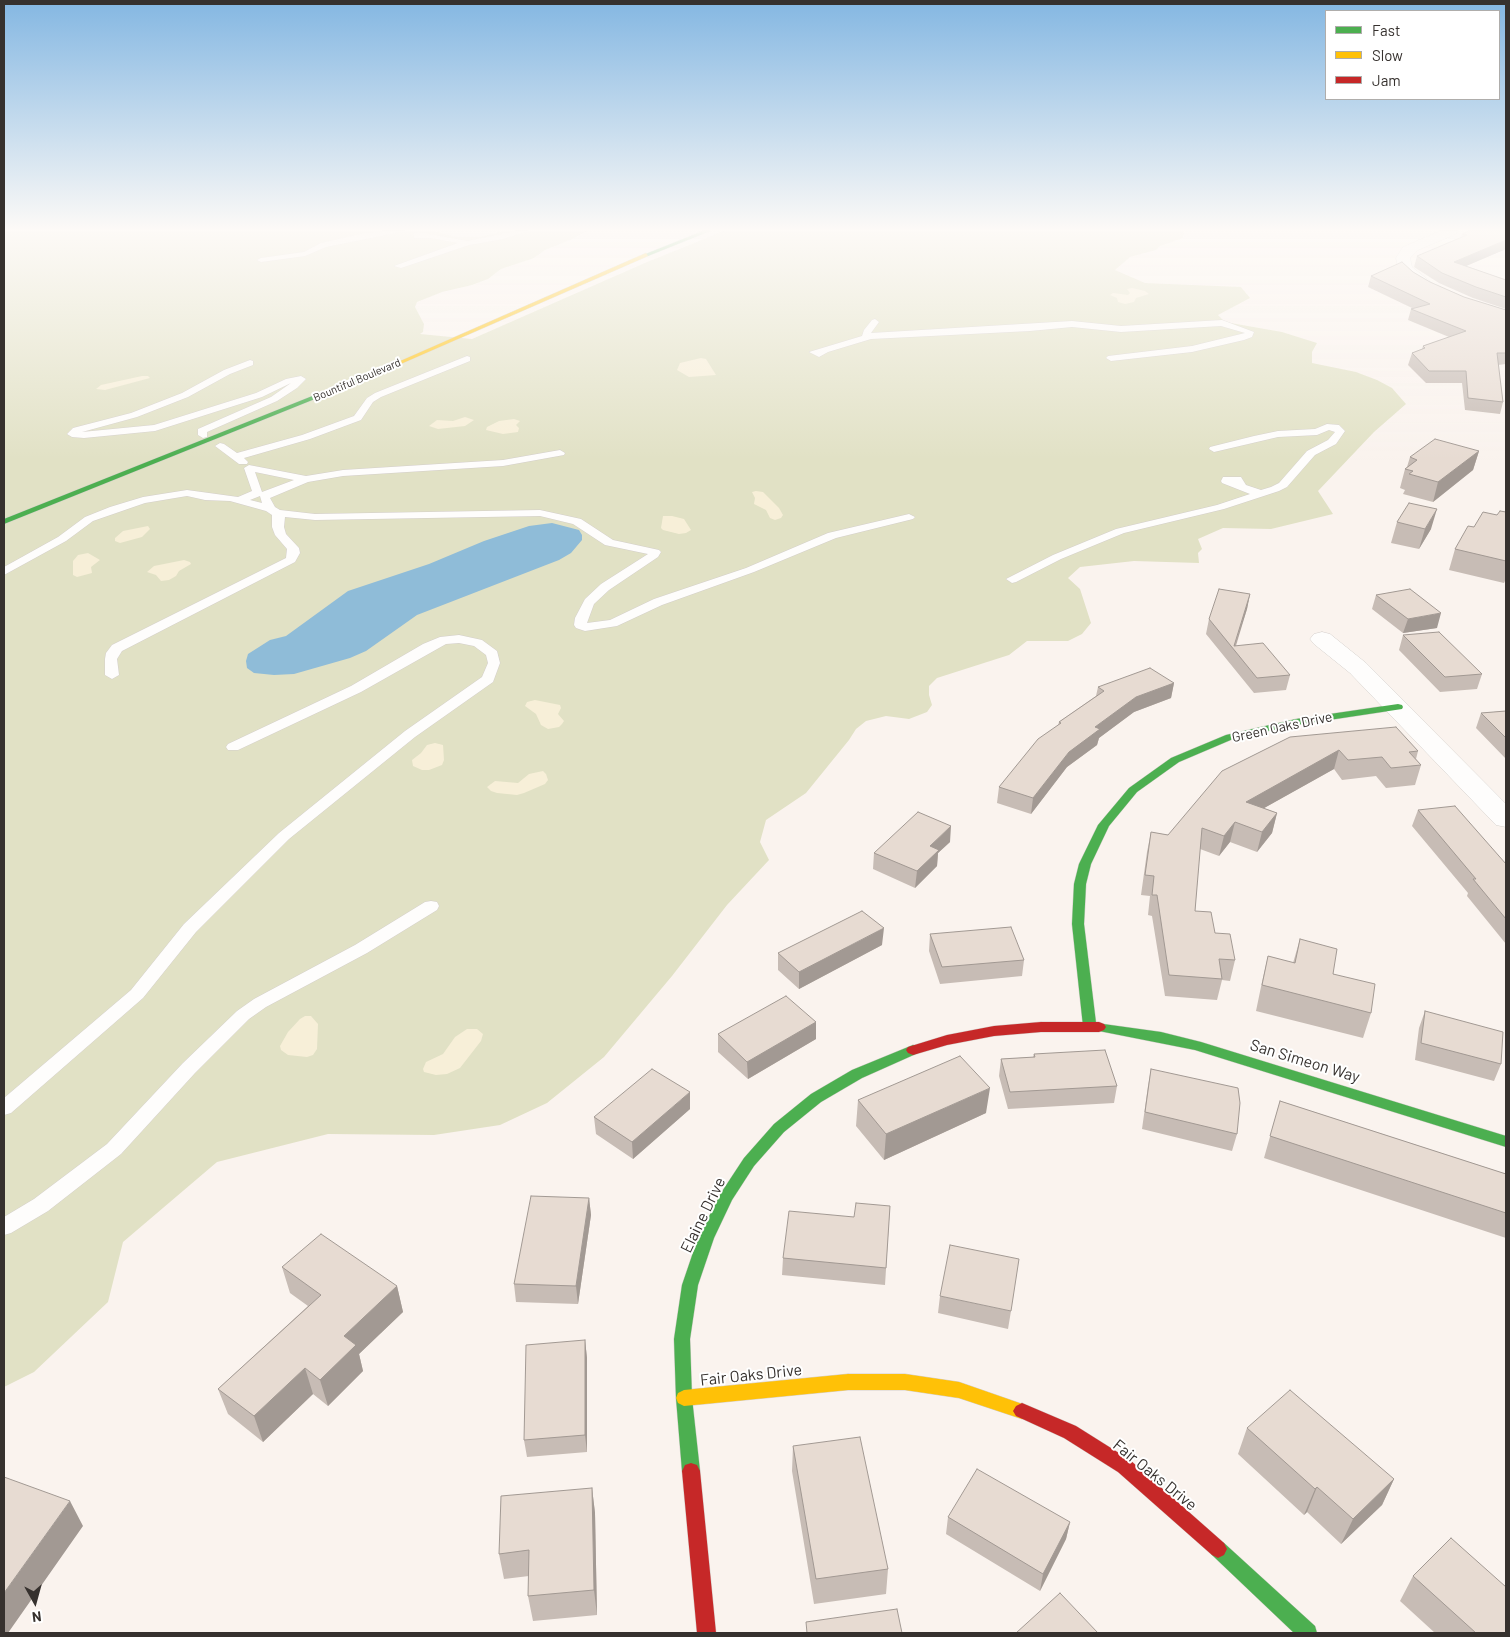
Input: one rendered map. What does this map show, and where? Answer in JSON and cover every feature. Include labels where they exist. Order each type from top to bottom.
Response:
[{"type":"street","name":"Bountiful Boulevard","points":[[4,522],[367,377],[527,307]]},
{"type":"street","points":[[1322,639],[1358,668],[1398,707],[1506,819]]},
{"type":"street","name":"Green Oaks Drive","points":[[1090,1026],[1078,924],[1080,884],[1085,864],[1104,825],[1133,790],[1175,760],[1230,737],[1296,722],[1398,707]]},
{"type":"street","name":"San Simeon Way","points":[[1090,1026],[1161,1037],[1196,1045],[1506,1141]]},
{"type":"street","name":"Elaine Drive","points":[[707,1633],[684,1398],[682,1339],[690,1285],[706,1238],[726,1197],[749,1162],[779,1128],[816,1098],[857,1074],[901,1054],[947,1040],[994,1031],[1041,1027],[1090,1026]]},
{"type":"street","name":"Fair Oaks Drive","points":[[684,1398],[848,1382],[904,1382],[959,1390],[1014,1406],[1070,1432],[1124,1466],[1171,1506],[1308,1633]]},
{"type":"lane","points":[[870,336],[866,335],[867,332],[876,322]]},
{"type":"lane","points":[[825,350],[870,336],[1030,328],[1072,324],[1121,328],[1222,323],[1250,332],[1249,335],[1241,338],[1192,349],[1111,358]]},
{"type":"lane","points":[[236,457],[306,438],[358,418],[370,400],[378,395],[467,359]]},
{"type":"lane","points":[[203,435],[202,431],[274,399],[301,379],[289,381],[260,395],[154,428],[84,435],[72,434],[77,430],[118,420],[168,402],[208,384],[227,372],[250,363]]},
{"type":"lane","points":[[1012,579],[1057,556],[1120,531],[1220,507],[1262,494],[1283,485],[1311,453],[1332,442],[1340,431],[1327,427],[1317,432],[1278,434],[1214,449]]},
{"type":"lane","points":[[220,446],[250,468],[306,479]]},
{"type":"lane","points":[[112,675],[110,659],[112,653],[117,648],[291,560],[294,553],[293,548],[281,535],[278,527],[279,517],[265,498],[265,495],[306,479],[343,473],[503,463],[560,453]]},
{"type":"lane","points":[[238,501],[257,493],[258,488],[250,475],[250,468]]},
{"type":"lane","points":[[1242,487],[1262,494]]},
{"type":"lane","points":[[4,572],[62,539],[89,519],[114,508],[173,493],[186,492],[238,501],[274,511],[315,517],[540,513],[577,521],[609,543],[655,552],[654,555],[605,587],[589,602],[580,624],[585,627],[613,623],[666,599],[743,572],[832,534],[909,517]]},
{"type":"lane","points":[[4,1108],[137,994],[190,928],[284,836],[410,734],[488,680],[494,663],[492,654],[478,643],[459,638],[444,640],[428,647],[356,689],[233,747]]},
{"type":"lane","points":[[4,1226],[42,1204],[114,1149],[189,1068],[243,1015],[260,1003],[361,949],[431,906]]},
{"type":"green space","points":[[4,307],[415,307],[424,324],[423,332],[420,334],[472,339],[544,307],[1232,307],[1218,315],[1225,322],[1282,332],[1317,343],[1312,352],[1312,363],[1356,372],[1377,380],[1392,388],[1406,404],[1374,432],[1318,491],[1333,514],[1271,529],[1223,528],[1198,539],[1202,549],[1198,553],[1199,563],[1134,561],[1080,567],[1068,578],[1080,589],[1091,623],[1082,634],[1068,641],[1027,641],[1009,655],[937,678],[929,686],[932,705],[927,712],[909,719],[886,716],[866,721],[856,729],[806,793],[766,820],[760,842],[769,860],[727,905],[672,976],[604,1057],[547,1103],[500,1125],[434,1135],[328,1134],[217,1162],[123,1242],[108,1302],[34,1372],[4,1387]]},
{"type":"sand","points":[[701,358],[706,359],[716,375],[689,377],[677,370],[680,363]]},
{"type":"sand","points":[[142,376],[150,378],[105,390],[96,389],[101,385]]},
{"type":"sand","points":[[465,417],[474,420],[465,426],[438,429],[429,426],[437,420],[453,421]]},
{"type":"sand","points":[[514,419],[520,421],[516,425],[519,428],[518,432],[503,434],[486,430],[487,427],[499,421]]},
{"type":"sand","points":[[752,492],[763,492],[779,508],[783,515],[781,518],[775,520],[770,518],[766,510],[754,504],[755,498]]},
{"type":"sand","points":[[663,516],[684,519],[691,530],[679,534],[663,530],[661,528]]},
{"type":"sand","points":[[148,526],[150,529],[142,537],[120,543],[115,541],[115,538],[123,531]]},
{"type":"sand","points":[[88,553],[100,560],[91,567],[92,573],[77,577],[73,575],[73,561],[78,555]]},
{"type":"sand","points":[[184,560],[191,564],[169,580],[161,581],[156,575],[147,572],[154,566]]},
{"type":"sand","points":[[535,700],[560,705],[561,708],[558,714],[564,721],[559,727],[548,729],[541,725],[536,714],[525,706],[527,702]]},
{"type":"sand","points":[[435,743],[443,745],[444,760],[442,765],[429,770],[422,770],[413,766],[412,760],[427,745]]},
{"type":"sand","points":[[543,771],[548,780],[545,784],[517,795],[497,793],[487,787],[495,781],[518,783],[529,774]]},
{"type":"sand","points":[[305,1016],[311,1016],[318,1024],[317,1049],[313,1055],[307,1057],[288,1055],[281,1050],[280,1046],[288,1032]]},
{"type":"sand","points":[[467,1029],[477,1029],[483,1034],[481,1041],[460,1068],[447,1074],[436,1075],[424,1072],[423,1069],[426,1062],[443,1054],[455,1037]]},
{"type":"water","points":[[552,523],[579,530],[582,535],[582,540],[571,553],[559,560],[417,615],[366,651],[350,658],[294,674],[254,673],[247,668],[248,654],[270,640],[286,636],[348,591],[429,564],[484,541],[529,526]]},
{"type":"building","points":[[1498,307],[1506,310],[1506,353],[1497,353],[1503,402],[1468,398],[1466,371],[1429,371],[1412,353],[1425,348],[1423,346],[1466,331],[1411,309]]},
{"type":"building","points":[[1435,439],[1479,451],[1438,482],[1409,474],[1413,471],[1405,469],[1417,460],[1410,457]]},
{"type":"building","points":[[1409,503],[1437,509],[1425,529],[1397,522]]},
{"type":"building","points":[[1500,511],[1506,512],[1506,561],[1455,549],[1468,526],[1474,527],[1483,512],[1497,515]]},
{"type":"building","points":[[1219,589],[1250,594],[1234,646],[1263,643],[1290,675],[1257,678],[1209,619]]},
{"type":"building","points":[[1410,589],[1441,613],[1408,619],[1376,595]]},
{"type":"building","points":[[1439,632],[1482,674],[1445,677],[1403,635]]},
{"type":"building","points":[[1150,668],[1174,683],[1136,697],[1095,727],[1100,729],[1069,752],[1033,798],[999,787],[1038,739],[1104,691],[1098,687]]},
{"type":"building","points":[[1506,711],[1506,738],[1481,713]]},
{"type":"building","points":[[1396,727],[1418,751],[1409,752],[1421,765],[1391,768],[1382,757],[1348,760],[1339,750],[1246,802],[1277,813],[1262,832],[1235,822],[1224,836],[1202,828],[1195,911],[1211,912],[1215,933],[1230,934],[1235,960],[1219,959],[1222,979],[1169,975],[1157,895],[1152,895],[1154,876],[1145,875],[1151,832],[1168,835],[1222,771],[1290,737]]},
{"type":"building","points":[[1455,806],[1506,864],[1506,919],[1473,879],[1476,879],[1418,810]]},
{"type":"building","points":[[918,812],[951,826],[930,846],[939,850],[917,871],[874,853]]},
{"type":"building","points":[[862,911],[884,928],[799,972],[778,953]]},
{"type":"building","points":[[1011,927],[1024,960],[942,967],[930,934]]},
{"type":"building","points":[[1300,939],[1337,949],[1333,974],[1375,984],[1371,1013],[1262,985],[1268,956],[1295,963]]},
{"type":"building","points":[[786,996],[816,1022],[747,1062],[718,1034]]},
{"type":"building","points":[[1425,1011],[1503,1032],[1501,1064],[1421,1043]]},
{"type":"building","points":[[1105,1050],[1117,1086],[1010,1092],[1001,1059],[1035,1057],[1034,1054]]},
{"type":"building","points":[[960,1056],[990,1088],[886,1134],[858,1100]]},
{"type":"building","points":[[652,1069],[690,1092],[632,1142],[594,1117]]},
{"type":"building","points":[[1151,1069],[1238,1088],[1240,1103],[1237,1134],[1145,1112]]},
{"type":"building","points":[[1280,1101],[1506,1174],[1506,1213],[1270,1136]]},
{"type":"building","points":[[531,1196],[589,1198],[576,1286],[514,1284]]},
{"type":"building","points":[[856,1203],[890,1206],[886,1268],[783,1258],[789,1211],[854,1217]]},
{"type":"building","points":[[321,1234],[397,1286],[344,1336],[356,1345],[320,1380],[305,1368],[254,1416],[218,1389],[321,1295],[282,1267]]},
{"type":"building","points":[[950,1245],[1019,1259],[1011,1311],[940,1296]]},
{"type":"building","points":[[585,1340],[585,1435],[524,1440],[526,1345]]},
{"type":"building","points":[[1290,1390],[1394,1479],[1353,1519],[1317,1487],[1315,1489],[1247,1428]]},
{"type":"building","points":[[860,1437],[888,1569],[816,1579],[793,1446]]},
{"type":"building","points":[[977,1469],[1070,1522],[1043,1574],[948,1517]]},
{"type":"building","points":[[4,1477],[70,1501],[4,1593]]},
{"type":"building","points":[[592,1488],[594,1590],[528,1596],[529,1550],[499,1554],[501,1496]]},
{"type":"building","points":[[1451,1538],[1506,1587],[1506,1633],[1476,1633],[1413,1576]]},
{"type":"building","points":[[1060,1593],[1098,1633],[1016,1633]]},
{"type":"building","points":[[897,1609],[902,1633],[807,1633],[806,1622]]},
{"type":"traffic: fast","points":[[4,522],[385,369]]},
{"type":"traffic: fast","points":[[1090,1026],[1078,924],[1080,884],[1085,864],[1104,825],[1133,790],[1175,760],[1230,737],[1296,722],[1398,707]]},
{"type":"traffic: fast","points":[[1099,1027],[1196,1045],[1506,1141]]},
{"type":"traffic: fast","points":[[691,1471],[684,1398],[682,1339],[690,1285],[706,1238],[726,1197],[749,1162],[779,1128],[816,1098],[857,1074],[913,1050]]},
{"type":"traffic: fast","points":[[1218,1549],[1308,1633]]},
{"type":"traffic: slow","points":[[385,369],[526,307]]},
{"type":"traffic: slow","points":[[684,1398],[848,1382],[905,1382],[959,1390],[1022,1411]]},
{"type":"traffic: jam","points":[[913,1050],[947,1040],[994,1031],[1041,1027],[1099,1027]]},
{"type":"traffic: jam","points":[[1022,1411],[1070,1432],[1124,1466],[1218,1549]]},
{"type":"traffic: jam","points":[[691,1471],[707,1633]]}]
